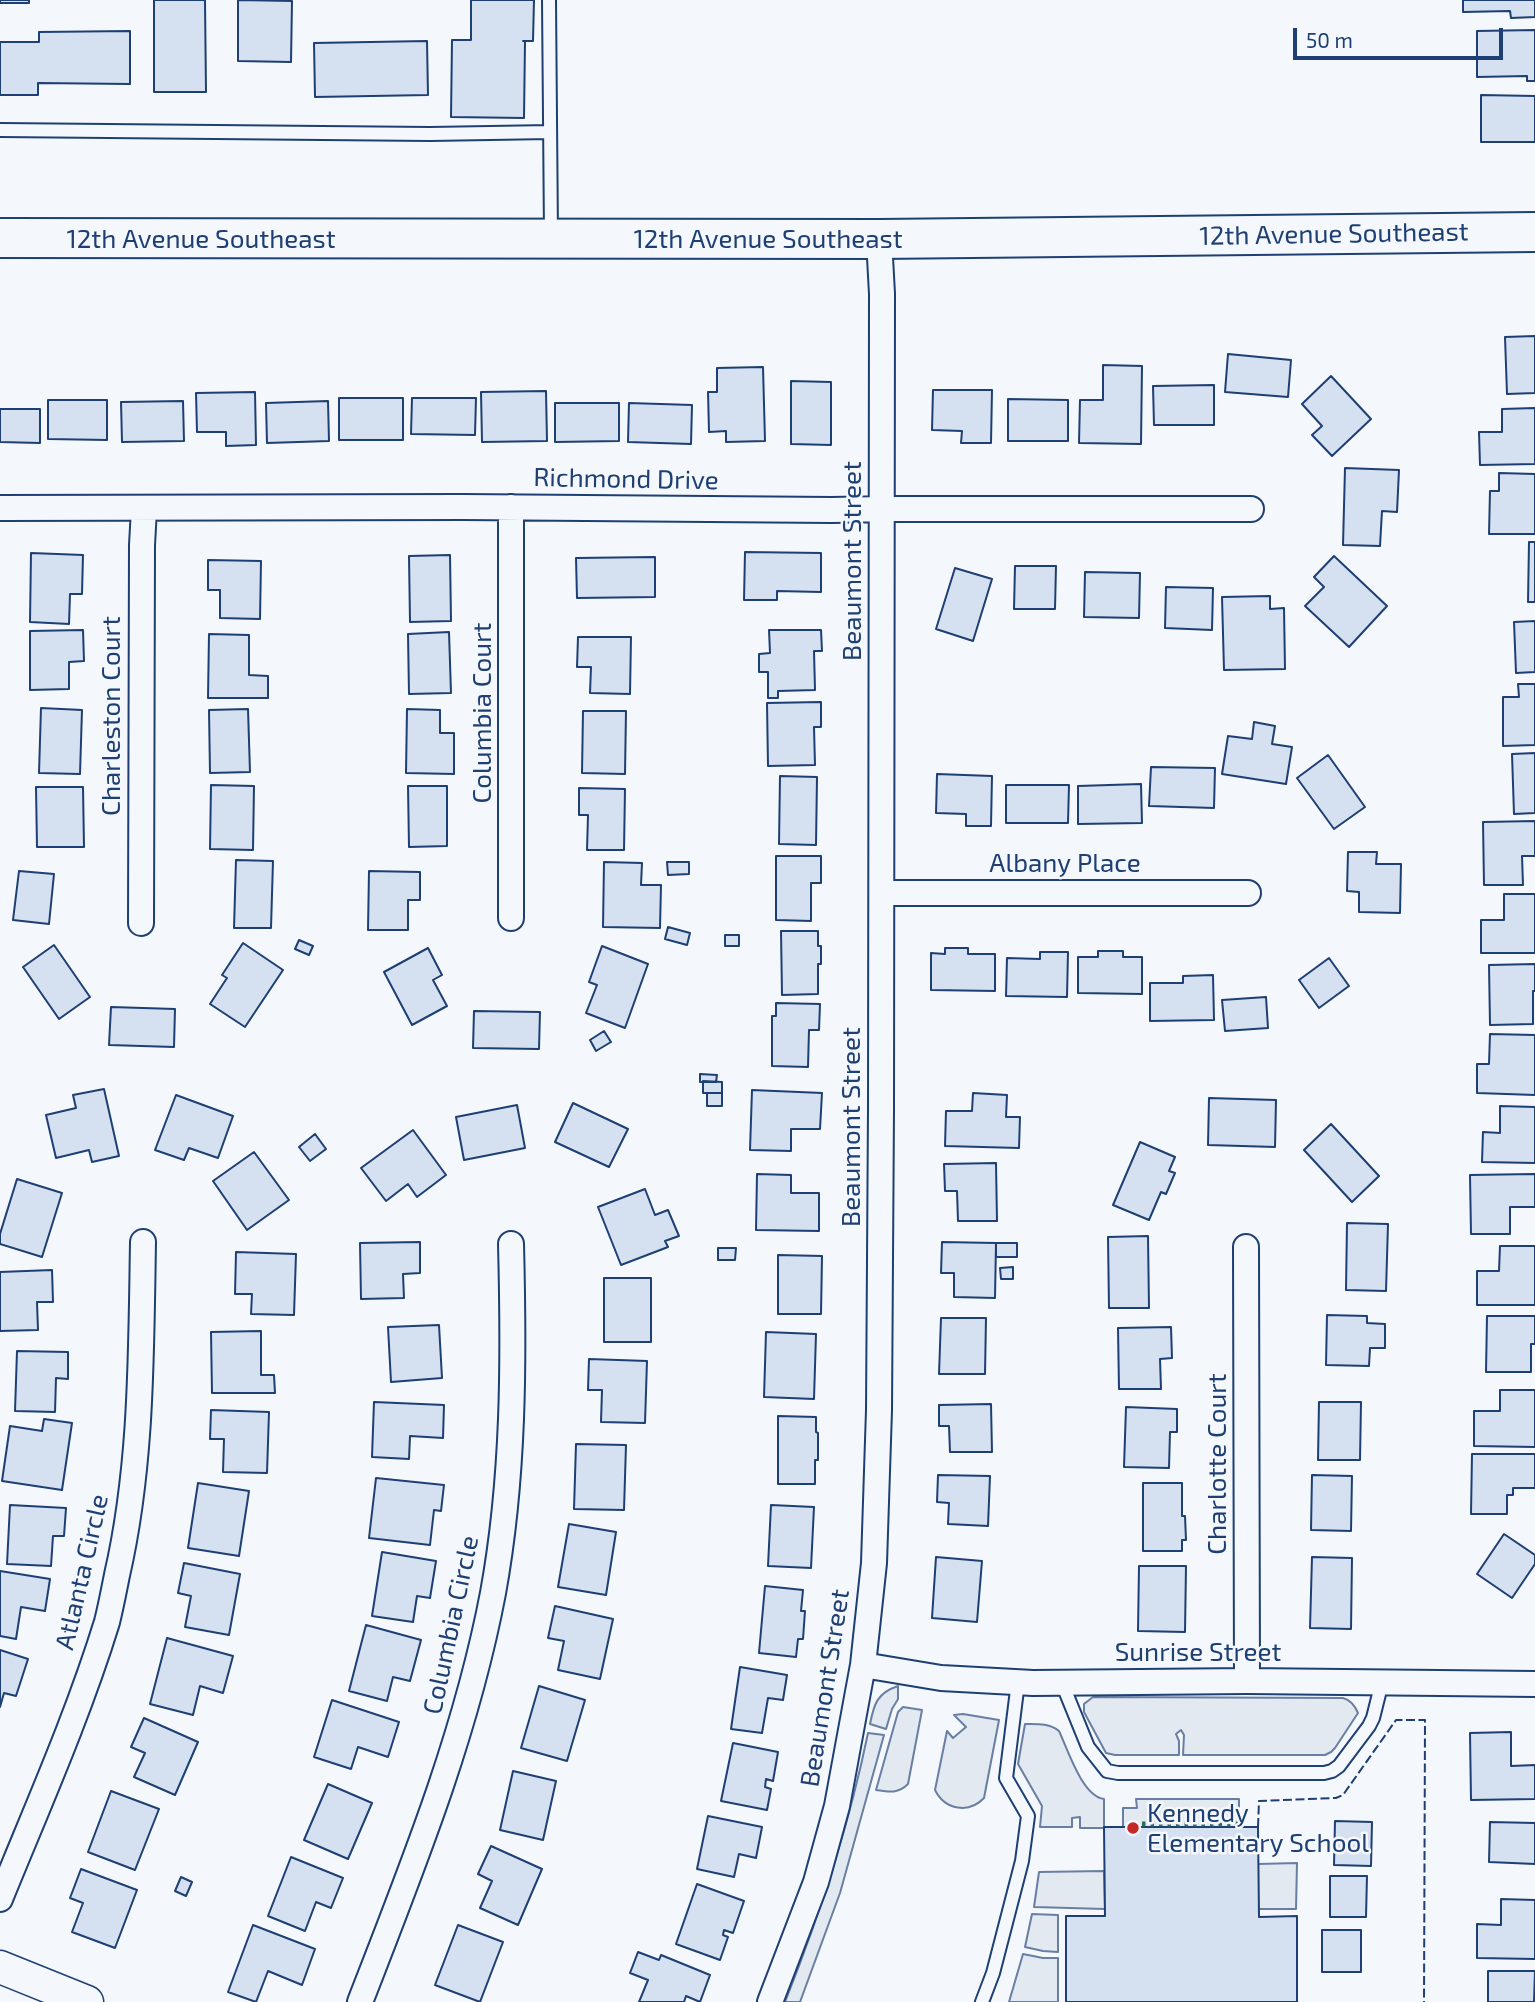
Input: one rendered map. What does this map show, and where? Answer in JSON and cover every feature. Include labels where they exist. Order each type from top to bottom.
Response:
[{"type":"main road","name":"12th Avenue Southeast","points":[[0,238],[879,239],[1535,232]]},
{"type":"street","name":"Beaumont Street","points":[[769,2002],[816,1882],[836,1806],[863,1665],[874,1563],[879,1410],[882,893],[883,294],[879,239]]},
{"type":"street","name":"Columbia Court","points":[[511,507],[511,918]]},
{"type":"street","name":"Richmond Drive","points":[[0,508],[1251,509]]},
{"type":"street","name":"Charleston Court","points":[[141,923],[144,509]]},
{"type":"street","name":"Albany Place","points":[[882,893],[1248,893]]},
{"type":"street","name":"Atlanta Circle","points":[[0,1899],[77,1707],[107,1620],[121,1558],[136,1449],[143,1242]]},
{"type":"street","name":"Columbia Circle","points":[[360,2002],[446,1775],[477,1665],[492,1593],[508,1470],[513,1309],[511,1244]]},
{"type":"street","name":"Charlotte Court","points":[[1246,1247],[1247,1681]]},
{"type":"street","name":"Sunrise Street","points":[[863,1665],[942,1678],[1018,1682],[1535,1684]]},
{"type":"street","points":[[0,1967],[87,2002]]},
{"type":"lane","points":[[549,0],[551,239]]},
{"type":"lane","points":[[0,130],[416,134],[550,132]]},
{"type":"lane","points":[[982,2002],[993,1973],[1022,1861],[1028,1816],[1006,1778],[1018,1682]]},
{"type":"lane","points":[[1062,1683],[1088,1747],[1107,1771],[1324,1773],[1339,1766],[1369,1726],[1382,1682]]},
{"type":"shaded area","points":[[898,1686],[898,1699],[886,1729],[870,1724],[878,1700],[885,1692]]},
{"type":"shaded area","points":[[1093,1697],[1343,1698],[1352,1704],[1358,1713],[1335,1748],[1325,1755],[1183,1755],[1184,1735],[1181,1730],[1176,1734],[1179,1755],[1115,1755],[1106,1753],[1084,1712],[1084,1704]]},
{"type":"shaded area","points":[[903,1707],[922,1710],[908,1784],[897,1791],[876,1790],[898,1712]]},
{"type":"shaded area","points":[[954,1715],[999,1720],[984,1798],[971,1806],[958,1808],[945,1802],[935,1790],[947,1731],[953,1738],[966,1727]]},
{"type":"shaded area","points":[[1025,1724],[1047,1725],[1059,1731],[1082,1781],[1096,1796],[1104,1799],[1104,1828],[1080,1828],[1080,1817],[1072,1818],[1072,1827],[1040,1827],[1042,1806],[1018,1764]]},
{"type":"shaded area","points":[[868,1733],[884,1735],[840,1893],[800,2002],[785,2002],[832,1869],[852,1802]]},
{"type":"shaded area","points":[[1136,1799],[1239,1799],[1239,1827],[1123,1827],[1123,1808],[1137,1808]]},
{"type":"shaded area","points":[[1297,1863],[1296,1909],[1258,1909],[1258,1864]]},
{"type":"shaded area","points":[[1104,1871],[1105,1909],[1034,1907],[1039,1872]]},
{"type":"shaded area","points":[[1032,1914],[1058,1915],[1058,1952],[1025,1947]]},
{"type":"shaded area","points":[[1023,1954],[1058,1958],[1058,2002],[1009,2002]]},
{"type":"building","points":[[0,0],[29,0],[29,3],[0,3]]},
{"type":"building","points":[[154,0],[205,0],[206,92],[154,92]]},
{"type":"building","points":[[238,0],[292,1],[291,62],[238,61]]},
{"type":"building","points":[[471,0],[534,0],[533,41],[525,41],[524,118],[451,117],[452,40],[471,40]]},
{"type":"building","points":[[1463,0],[1535,0],[1535,17],[1511,18],[1510,11],[1463,12]]},
{"type":"building","points":[[1535,30],[1535,81],[1527,81],[1527,76],[1477,77],[1477,31]]},
{"type":"building","points":[[130,31],[130,84],[38,83],[38,95],[0,95],[0,42],[39,42],[39,32]]},
{"type":"building","points":[[427,41],[428,95],[315,97],[314,43]]},
{"type":"building","points":[[1481,95],[1535,96],[1535,142],[1481,142]]},
{"type":"building","points":[[1535,336],[1535,393],[1507,394],[1505,337]]},
{"type":"building","points":[[1228,354],[1291,360],[1288,397],[1225,392]]},
{"type":"building","points":[[1103,365],[1142,366],[1141,444],[1079,443],[1080,400],[1103,400]]},
{"type":"building","points":[[763,367],[765,441],[726,442],[726,431],[709,432],[708,392],[717,392],[717,368]]},
{"type":"building","points":[[1331,376],[1371,419],[1332,456],[1312,435],[1322,426],[1302,404]]},
{"type":"building","points":[[791,381],[831,382],[831,445],[791,444]]},
{"type":"building","points":[[1214,385],[1214,425],[1154,425],[1153,386]]},
{"type":"building","points":[[933,390],[992,390],[991,443],[961,443],[962,431],[932,430]]},
{"type":"building","points":[[546,391],[547,441],[482,442],[481,392]]},
{"type":"building","points":[[255,392],[256,445],[226,446],[226,432],[197,432],[196,393]]},
{"type":"building","points":[[339,398],[403,398],[403,440],[339,440]]},
{"type":"building","points":[[412,398],[476,398],[475,435],[411,434]]},
{"type":"building","points":[[1008,399],[1068,400],[1068,441],[1008,441]]},
{"type":"building","points":[[48,400],[107,400],[107,440],[48,439]]},
{"type":"building","points":[[183,401],[184,441],[122,442],[121,402]]},
{"type":"building","points":[[328,401],[329,441],[267,443],[266,403]]},
{"type":"building","points":[[555,403],[619,403],[619,441],[555,442]]},
{"type":"building","points":[[629,403],[692,405],[691,444],[628,442]]},
{"type":"building","points":[[1535,408],[1535,464],[1480,465],[1479,432],[1502,432],[1502,409]]},
{"type":"building","points":[[0,409],[40,409],[40,443],[0,442]]},
{"type":"building","points":[[1345,468],[1399,470],[1397,512],[1382,511],[1380,546],[1343,545]]},
{"type":"building","points":[[1499,473],[1535,474],[1535,534],[1489,534],[1490,491],[1499,491]]},
{"type":"building","points":[[1529,542],[1535,542],[1535,602],[1528,602]]},
{"type":"building","points":[[745,552],[821,553],[821,592],[777,591],[777,600],[744,600]]},
{"type":"building","points":[[31,553],[83,555],[82,594],[70,594],[69,624],[30,622]]},
{"type":"building","points":[[450,555],[451,621],[410,622],[409,556]]},
{"type":"building","points":[[1334,556],[1387,606],[1349,647],[1305,606],[1324,587],[1314,577]]},
{"type":"building","points":[[655,557],[655,597],[577,598],[576,558]]},
{"type":"building","points":[[208,560],[261,561],[260,619],[220,618],[220,590],[208,590]]},
{"type":"building","points":[[1015,566],[1056,566],[1055,609],[1014,609]]},
{"type":"building","points":[[955,568],[992,579],[973,641],[936,629]]},
{"type":"building","points":[[1085,572],[1140,573],[1139,618],[1084,617]]},
{"type":"building","points":[[1166,587],[1213,588],[1212,630],[1165,628]]},
{"type":"building","points":[[1270,596],[1270,609],[1284,608],[1285,669],[1224,670],[1222,597]]},
{"type":"building","points":[[1535,621],[1535,672],[1516,673],[1514,622]]},
{"type":"building","points":[[83,630],[84,661],[69,662],[69,689],[30,690],[30,631]]},
{"type":"building","points":[[769,630],[821,630],[822,651],[814,651],[815,690],[778,691],[778,698],[768,698],[768,672],[759,672],[759,654],[770,653]]},
{"type":"building","points":[[449,632],[451,693],[409,694],[408,634]]},
{"type":"building","points":[[209,634],[249,635],[249,675],[268,676],[268,698],[208,698]]},
{"type":"building","points":[[578,637],[631,637],[630,694],[590,693],[591,667],[577,667]]},
{"type":"building","points":[[1518,684],[1535,684],[1535,745],[1503,746],[1503,697],[1519,697]]},
{"type":"building","points":[[821,702],[821,727],[814,727],[815,765],[768,766],[767,703]]},
{"type":"building","points":[[41,708],[82,710],[80,774],[39,773]]},
{"type":"building","points":[[248,709],[250,772],[210,773],[209,710]]},
{"type":"building","points":[[407,709],[440,710],[440,733],[454,733],[454,774],[406,773]]},
{"type":"building","points":[[583,711],[626,711],[625,774],[582,773]]},
{"type":"building","points":[[1254,722],[1275,726],[1272,744],[1292,747],[1286,784],[1222,774],[1228,736],[1252,739]]},
{"type":"building","points":[[1535,753],[1535,813],[1514,814],[1512,754]]},
{"type":"building","points":[[1328,755],[1365,807],[1334,829],[1297,778]]},
{"type":"building","points":[[1151,767],[1215,768],[1214,808],[1149,806]]},
{"type":"building","points":[[937,774],[992,776],[991,826],[966,826],[966,814],[936,813]]},
{"type":"building","points":[[780,776],[817,777],[816,845],[779,844]]},
{"type":"building","points":[[1141,784],[1142,823],[1078,824],[1078,786]]},
{"type":"building","points":[[211,785],[254,786],[253,850],[210,849]]},
{"type":"building","points":[[1006,785],[1069,785],[1068,823],[1006,823]]},
{"type":"building","points":[[408,786],[447,786],[447,846],[409,847]]},
{"type":"building","points":[[36,787],[83,787],[84,847],[37,847]]},
{"type":"building","points":[[579,788],[625,789],[624,850],[587,850],[588,815],[579,815]]},
{"type":"building","points":[[1535,821],[1535,856],[1522,856],[1523,885],[1484,885],[1483,822]]},
{"type":"building","points":[[1348,852],[1377,852],[1376,864],[1401,864],[1400,913],[1359,912],[1359,892],[1347,891]]},
{"type":"building","points":[[776,856],[821,856],[821,883],[811,883],[811,921],[776,920]]},
{"type":"building","points":[[236,860],[273,861],[271,928],[234,928]]},
{"type":"building","points":[[604,862],[642,863],[641,885],[661,885],[660,928],[603,927]]},
{"type":"building","points":[[667,862],[689,862],[689,874],[668,875]]},
{"type":"building","points":[[19,871],[54,874],[49,924],[13,920]]},
{"type":"building","points":[[369,871],[420,872],[420,900],[408,900],[408,930],[368,930]]},
{"type":"building","points":[[1504,894],[1535,894],[1535,953],[1481,953],[1481,920],[1504,920]]},
{"type":"building","points":[[668,927],[690,933],[687,945],[665,939]]},
{"type":"building","points":[[781,931],[818,931],[821,964],[818,964],[818,994],[782,995]]},
{"type":"building","points":[[725,935],[739,935],[739,946],[725,946]]},
{"type":"building","points":[[299,940],[313,946],[309,955],[295,949]]},
{"type":"building","points":[[243,943],[283,970],[245,1027],[210,1004],[227,978],[222,975]]},
{"type":"building","points":[[54,945],[90,997],[59,1019],[23,967]]},
{"type":"building","points":[[602,946],[648,964],[625,1028],[586,1013],[597,985],[589,982]]},
{"type":"building","points":[[428,948],[442,975],[433,980],[447,1006],[412,1025],[384,972]]},
{"type":"building","points":[[945,948],[968,948],[968,954],[995,954],[995,991],[931,990],[931,953],[945,954]]},
{"type":"building","points":[[1098,951],[1123,951],[1123,957],[1142,957],[1142,994],[1078,993],[1078,957],[1098,957]]},
{"type":"building","points":[[1040,952],[1068,952],[1067,997],[1006,996],[1007,958],[1040,959]]},
{"type":"building","points":[[1329,958],[1349,986],[1319,1008],[1299,980]]},
{"type":"building","points":[[1535,964],[1533,1024],[1490,1025],[1489,965]]},
{"type":"building","points":[[1213,975],[1214,1020],[1150,1021],[1150,983],[1183,983],[1183,976]]},
{"type":"building","points":[[1266,997],[1268,1028],[1225,1031],[1222,1000]]},
{"type":"building","points":[[776,1003],[820,1004],[819,1030],[809,1030],[808,1067],[772,1066],[772,1016],[776,1016]]},
{"type":"building","points":[[111,1007],[175,1009],[174,1047],[109,1045]]},
{"type":"building","points":[[474,1011],[540,1012],[539,1049],[473,1048]]},
{"type":"building","points":[[604,1031],[611,1042],[596,1051],[590,1040]]},
{"type":"building","points":[[1490,1034],[1535,1035],[1535,1095],[1477,1093],[1477,1064],[1489,1064]]},
{"type":"building","points":[[700,1074],[717,1075],[716,1082],[700,1082]]},
{"type":"building","points":[[703,1081],[722,1082],[722,1093],[703,1093]]},
{"type":"building","points":[[104,1089],[119,1156],[92,1162],[89,1150],[56,1158],[46,1115],[76,1108],[73,1095]]},
{"type":"building","points":[[752,1090],[822,1093],[820,1129],[791,1129],[791,1151],[750,1150]]},
{"type":"building","points":[[707,1093],[722,1093],[722,1106],[707,1106]]},
{"type":"building","points":[[973,1093],[1007,1095],[1006,1117],[1020,1117],[1019,1148],[945,1146],[946,1111],[972,1111]]},
{"type":"building","points":[[176,1095],[233,1116],[218,1158],[189,1148],[184,1160],[155,1150]]},
{"type":"building","points":[[1209,1098],[1276,1100],[1275,1147],[1208,1145]]},
{"type":"building","points":[[573,1103],[628,1129],[609,1167],[555,1142]]},
{"type":"building","points":[[517,1105],[525,1148],[464,1160],[456,1117]]},
{"type":"building","points":[[1500,1106],[1535,1107],[1535,1163],[1482,1162],[1483,1132],[1500,1133]]},
{"type":"building","points":[[1331,1124],[1379,1176],[1352,1202],[1304,1150]]},
{"type":"building","points":[[413,1130],[446,1175],[417,1197],[408,1184],[386,1201],[361,1168]]},
{"type":"building","points":[[315,1134],[326,1149],[310,1161],[299,1147]]},
{"type":"building","points":[[1140,1142],[1175,1157],[1169,1171],[1175,1173],[1166,1194],[1161,1192],[1149,1220],[1113,1205]]},
{"type":"building","points":[[254,1152],[289,1200],[247,1230],[213,1181]]},
{"type":"building","points":[[996,1163],[997,1221],[958,1221],[957,1191],[945,1191],[944,1164]]},
{"type":"building","points":[[757,1174],[791,1175],[791,1193],[819,1193],[819,1231],[756,1230]]},
{"type":"building","points":[[1535,1174],[1535,1207],[1510,1207],[1510,1234],[1471,1234],[1470,1175]]},
{"type":"building","points":[[17,1179],[62,1193],[42,1257],[0,1244],[0,1234]]},
{"type":"building","points":[[645,1189],[655,1215],[668,1210],[679,1236],[665,1241],[668,1247],[621,1265],[598,1207]]},
{"type":"building","points":[[1347,1223],[1388,1224],[1386,1291],[1346,1290]]},
{"type":"building","points":[[1148,1236],[1149,1308],[1109,1308],[1108,1237]]},
{"type":"building","points":[[420,1242],[420,1273],[403,1274],[404,1298],[361,1299],[360,1243]]},
{"type":"building","points":[[942,1242],[996,1243],[995,1298],[954,1297],[954,1273],[941,1273]]},
{"type":"building","points":[[996,1243],[1017,1243],[1017,1257],[996,1257]]},
{"type":"building","points":[[1500,1246],[1535,1246],[1535,1305],[1477,1305],[1477,1271],[1499,1271]]},
{"type":"building","points":[[718,1248],[736,1248],[735,1260],[718,1260]]},
{"type":"building","points":[[236,1252],[296,1254],[294,1315],[251,1314],[252,1294],[235,1294]]},
{"type":"building","points":[[778,1255],[822,1256],[821,1314],[778,1314]]},
{"type":"building","points":[[1013,1267],[1013,1279],[1001,1279],[1000,1268]]},
{"type":"building","points":[[52,1270],[53,1302],[37,1302],[38,1330],[0,1331],[0,1272]]},
{"type":"building","points":[[604,1278],[651,1278],[651,1342],[604,1342]]},
{"type":"building","points":[[1327,1315],[1367,1316],[1367,1323],[1385,1324],[1385,1348],[1370,1348],[1369,1366],[1326,1365]]},
{"type":"building","points":[[1487,1316],[1535,1316],[1531,1372],[1486,1372]]},
{"type":"building","points":[[941,1318],[986,1318],[985,1374],[939,1374]]},
{"type":"building","points":[[439,1325],[442,1378],[391,1382],[388,1327]]},
{"type":"building","points":[[1171,1327],[1172,1358],[1160,1359],[1161,1389],[1119,1389],[1118,1328]]},
{"type":"building","points":[[261,1331],[261,1375],[274,1375],[275,1393],[212,1393],[211,1332]]},
{"type":"building","points":[[766,1332],[816,1334],[814,1399],[764,1397]]},
{"type":"building","points":[[17,1351],[68,1352],[68,1379],[56,1378],[55,1412],[15,1411]]},
{"type":"building","points":[[589,1359],[647,1361],[645,1423],[601,1422],[602,1390],[588,1390]]},
{"type":"building","points":[[1500,1390],[1535,1390],[1535,1447],[1474,1446],[1474,1411],[1500,1411]]},
{"type":"building","points":[[374,1402],[444,1405],[443,1438],[410,1436],[409,1459],[372,1457]]},
{"type":"building","points":[[1319,1402],[1361,1402],[1360,1460],[1318,1460]]},
{"type":"building","points":[[991,1404],[992,1452],[950,1452],[949,1426],[939,1426],[939,1405]]},
{"type":"building","points":[[1126,1407],[1177,1409],[1177,1432],[1170,1432],[1169,1468],[1124,1467]]},
{"type":"building","points":[[211,1410],[269,1412],[267,1473],[223,1472],[224,1439],[210,1439]]},
{"type":"building","points":[[778,1416],[816,1417],[818,1460],[815,1460],[815,1484],[778,1484]]},
{"type":"building","points":[[44,1419],[72,1423],[62,1490],[2,1481],[10,1426],[42,1431]]},
{"type":"building","points":[[576,1444],[626,1445],[624,1510],[574,1509]]},
{"type":"building","points":[[1472,1454],[1535,1454],[1535,1488],[1513,1488],[1513,1495],[1507,1495],[1507,1514],[1471,1514]]},
{"type":"building","points":[[938,1475],[990,1476],[988,1526],[948,1524],[949,1503],[937,1502]]},
{"type":"building","points":[[1312,1475],[1352,1476],[1351,1531],[1311,1530]]},
{"type":"building","points":[[376,1478],[444,1485],[441,1511],[434,1510],[430,1545],[369,1538]]},
{"type":"building","points":[[198,1483],[249,1491],[239,1556],[188,1548]]},
{"type":"building","points":[[1143,1483],[1182,1483],[1182,1516],[1185,1516],[1186,1540],[1182,1540],[1182,1551],[1143,1551]]},
{"type":"building","points":[[10,1505],[66,1508],[64,1536],[53,1536],[51,1566],[7,1564]]},
{"type":"building","points":[[771,1505],[814,1507],[811,1568],[768,1566]]},
{"type":"building","points":[[569,1524],[616,1532],[606,1595],[558,1587]]},
{"type":"building","points":[[1504,1534],[1535,1555],[1535,1564],[1512,1598],[1477,1574]]},
{"type":"building","points":[[382,1552],[436,1561],[430,1598],[417,1596],[413,1622],[372,1616]]},
{"type":"building","points":[[936,1557],[982,1561],[977,1622],[932,1618]]},
{"type":"building","points":[[1312,1557],[1352,1558],[1351,1629],[1310,1628]]},
{"type":"building","points":[[184,1563],[240,1574],[229,1635],[185,1627],[191,1596],[178,1593]]},
{"type":"building","points":[[1139,1566],[1186,1566],[1185,1632],[1138,1631]]},
{"type":"building","points":[[0,1571],[50,1579],[45,1611],[21,1607],[16,1639],[0,1636]]},
{"type":"building","points":[[765,1586],[803,1590],[803,1639],[798,1639],[796,1657],[759,1653]]},
{"type":"building","points":[[555,1606],[613,1619],[600,1679],[558,1670],[564,1641],[548,1638]]},
{"type":"building","points":[[366,1625],[421,1640],[410,1681],[393,1677],[387,1701],[349,1691]]},
{"type":"building","points":[[167,1638],[233,1656],[223,1693],[200,1686],[193,1715],[150,1704]]},
{"type":"building","points":[[0,1650],[28,1659],[16,1696],[4,1693],[0,1707]]},
{"type":"building","points":[[740,1667],[787,1675],[783,1700],[768,1698],[762,1733],[731,1729]]},
{"type":"building","points":[[539,1686],[585,1700],[567,1761],[521,1748]]},
{"type":"building","points":[[332,1700],[399,1722],[388,1757],[358,1747],[351,1769],[314,1757]]},
{"type":"building","points":[[144,1718],[198,1742],[175,1795],[134,1777],[145,1753],[131,1747]]},
{"type":"building","points":[[1511,1732],[1511,1766],[1535,1765],[1535,1799],[1471,1800],[1470,1733]]},
{"type":"building","points":[[733,1743],[778,1752],[773,1781],[766,1779],[765,1787],[771,1789],[767,1810],[721,1801]]},
{"type":"building","points":[[513,1771],[556,1781],[543,1840],[500,1830]]},
{"type":"building","points":[[328,1784],[372,1803],[348,1859],[304,1840]]},
{"type":"building","points":[[111,1791],[159,1809],[135,1870],[88,1852]]},
{"type":"building","points":[[708,1816],[762,1827],[756,1858],[739,1854],[734,1877],[697,1869]]},
{"type":"building","points":[[1335,1821],[1372,1822],[1371,1866],[1334,1865]]},
{"type":"building","points":[[1490,1822],[1535,1823],[1535,1864],[1489,1862]]},
{"type":"building","name":"Kennedy Elementary School","points":[[1104,1827],[1258,1827],[1259,1917],[1297,1916],[1297,2002],[1066,2002],[1066,1916],[1105,1916]]},
{"type":"building","points":[[491,1846],[542,1869],[518,1925],[480,1908],[492,1881],[478,1874]]},
{"type":"building","points":[[291,1857],[343,1878],[331,1908],[316,1902],[305,1931],[268,1916]]},
{"type":"building","points":[[81,1869],[137,1890],[115,1948],[72,1932],[83,1903],[70,1898]]},
{"type":"building","points":[[1330,1876],[1367,1876],[1366,1917],[1330,1917]]},
{"type":"building","points":[[181,1877],[192,1882],[186,1896],[175,1891]]},
{"type":"building","points":[[697,1884],[744,1901],[733,1933],[724,1930],[723,1935],[728,1937],[720,1960],[676,1944]]},
{"type":"building","points":[[1501,1899],[1535,1900],[1535,1959],[1477,1958],[1477,1924],[1501,1925]]},
{"type":"building","points":[[253,1925],[315,1949],[302,1985],[268,1971],[256,2002],[228,1992]]},
{"type":"building","points":[[458,1925],[503,1942],[480,2002],[435,1985]]},
{"type":"building","points":[[1322,1930],[1361,1930],[1361,1972],[1322,1972]]},
{"type":"building","points":[[638,1952],[659,1960],[661,1955],[710,1975],[700,2002],[686,1996],[684,2002],[639,2002],[648,1980],[630,1973]]},
{"type":"building","points":[[1488,1971],[1535,1971],[1534,2002],[1488,2002]]},
{"type":"hedge","points":[[1142,1824],[1239,1824]]},
{"type":"fence","points":[[1258,1827],[1259,1801],[1336,1798],[1343,1795],[1396,1720],[1425,1720],[1424,2002]]},
{"type":"place","name":"Kennedy Elementary School","points":[[1133,1828]]}]
